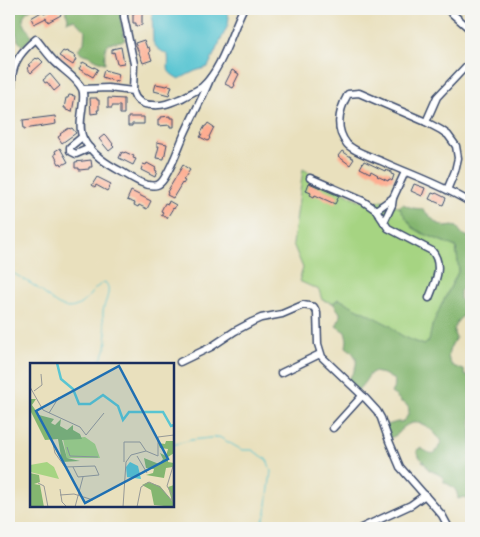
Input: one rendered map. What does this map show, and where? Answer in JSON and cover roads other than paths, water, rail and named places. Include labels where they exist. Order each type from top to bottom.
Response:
[{"type":"street","points":[[124,9],[134,64],[133,91],[136,100],[144,104],[161,106],[198,90],[211,77]]},
{"type":"street","points":[[9,103],[13,70],[16,62],[24,50],[36,39],[55,62],[82,89],[84,94],[80,126],[82,137],[90,148],[107,164],[136,180],[152,185],[159,184],[168,173],[243,9]]},
{"type":"street","points":[[447,9],[471,30]]},
{"type":"street","points":[[426,122],[438,97],[471,61]]},
{"type":"street","points":[[82,89],[108,88],[133,91]]},
{"type":"street","points":[[447,190],[458,158],[456,146],[448,135],[426,122],[359,93],[353,92],[348,94],[340,112],[338,124],[341,134],[348,145],[447,190],[471,203]]},
{"type":"street","points":[[82,137],[70,147],[70,152],[76,154],[90,148]]},
{"type":"street","points":[[384,222],[405,172]]},
{"type":"street","points":[[310,178],[363,201],[376,210],[388,228],[393,232],[427,248],[436,255],[438,271],[429,298]]},
{"type":"street","points":[[376,210],[393,198]]},
{"type":"street","points":[[180,362],[211,347],[235,331],[261,318],[282,314],[303,305],[314,306],[320,354],[377,411],[382,418],[388,441],[400,467],[442,515],[449,528]]},
{"type":"street","points":[[281,373],[320,354]]},
{"type":"street","points":[[333,428],[362,396]]},
{"type":"street","points":[[360,528],[411,506],[425,495]]},
{"type":"water","points":[[152,9],[226,9],[229,17],[228,25],[208,67],[179,79],[171,74],[168,69],[168,55],[157,48],[153,42]]},
{"type":"waterway","points":[[9,271],[36,287],[56,303],[67,308],[79,305],[98,286],[105,282],[108,289],[103,321],[107,343],[100,363]]},
{"type":"waterway","points":[[174,444],[191,440],[219,437],[242,450],[252,450],[265,458],[271,471],[266,513],[260,528]]}]
